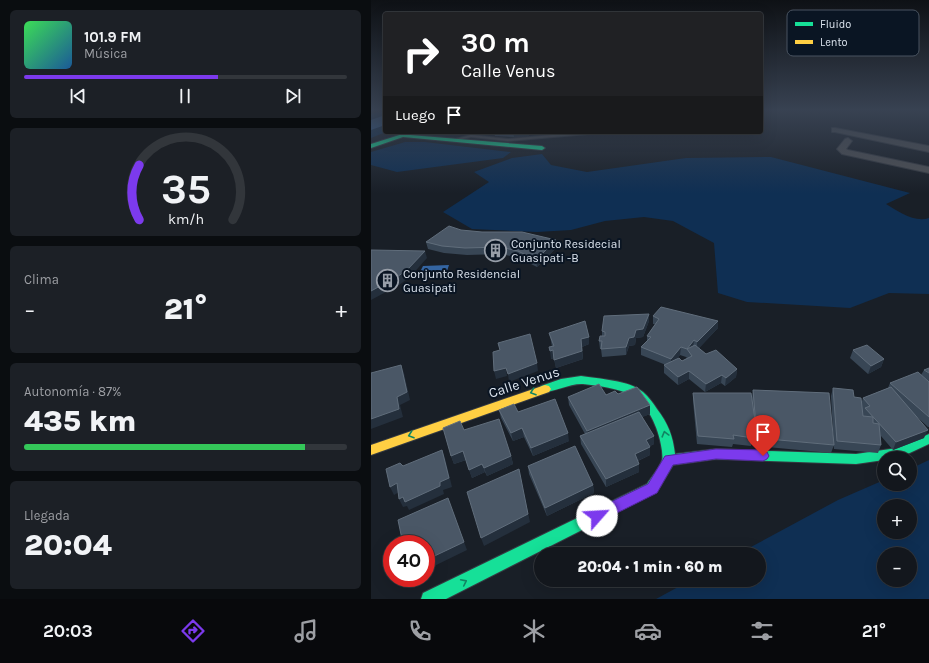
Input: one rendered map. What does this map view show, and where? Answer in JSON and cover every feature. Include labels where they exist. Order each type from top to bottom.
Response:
[{"type":"street","points":[[371,146],[397,138]]},
{"type":"street","points":[[428,138],[454,140],[464,138]]},
{"type":"street","points":[[475,138],[542,148]]},
{"type":"street","points":[[874,138],[929,149]]},
{"type":"street","points":[[848,141],[841,149],[845,152],[929,170]]},
{"type":"street","name":"Calle Venus","points":[[371,450],[561,383],[581,380],[619,386],[638,394],[663,424],[667,440],[669,460]]},
{"type":"street","points":[[429,599],[652,488],[669,460],[716,454],[856,459],[898,453],[929,439]]},
{"type":"lane","points":[[481,138],[508,140],[531,138]]},
{"type":"shaded area","points":[[405,142],[425,142],[511,152],[503,158],[397,172],[371,165],[371,152]]},
{"type":"shaded area","points":[[542,154],[551,165],[587,172],[686,158],[771,157],[910,193],[886,204],[912,218],[929,218],[929,294],[889,293],[850,308],[747,302],[718,293],[714,243],[673,221],[644,217],[605,221],[571,230],[537,232],[472,229],[443,212],[489,182],[474,172],[512,158]]},
{"type":"shaded area","points":[[449,265],[447,271],[420,272],[423,266]]},
{"type":"shaded area","points":[[929,460],[929,599],[656,599],[678,587],[766,587],[766,547],[751,547],[838,500],[877,483],[877,491],[917,491],[917,466]]},
{"type":"building","points":[[449,226],[461,230],[482,232],[522,232],[556,240],[536,260],[518,251],[500,247],[465,248],[442,246],[426,242]]},
{"type":"building","name":"Conjunto Residencial Guasipati","points":[[371,250],[425,251],[408,269],[397,277],[371,291]]},
{"type":"building","points":[[661,307],[718,321],[697,342],[694,340],[687,349],[681,347],[671,359],[641,347],[651,337],[647,336],[659,319],[653,316]]},
{"type":"building","points":[[649,314],[643,329],[636,330],[634,337],[629,338],[626,347],[601,349],[602,341],[599,341],[600,336],[605,336],[605,332],[602,331],[604,316]]},
{"type":"building","points":[[585,321],[589,337],[581,339],[582,351],[554,360],[553,350],[550,351],[549,347],[554,346],[549,333]]},
{"type":"building","points":[[530,334],[537,363],[508,374],[506,368],[494,371],[493,352],[500,350],[498,343]]},
{"type":"building","points":[[695,345],[706,354],[716,350],[737,369],[726,378],[722,375],[706,384],[689,371],[678,377],[664,365],[679,358],[682,361],[692,356],[687,349]]},
{"type":"building","points":[[867,345],[884,359],[871,366],[853,350]]},
{"type":"building","points":[[401,365],[407,392],[397,397],[399,409],[371,419],[371,373]]},
{"type":"building","points":[[929,368],[929,373],[924,370]]},
{"type":"building","points":[[918,372],[929,382],[929,417],[890,383]]},
{"type":"building","points":[[599,384],[606,395],[615,391],[618,394],[637,387],[650,405],[587,431],[568,397]]},
{"type":"building","points":[[891,387],[928,430],[896,442],[865,408],[870,406],[863,398]]},
{"type":"building","points":[[833,388],[853,390],[854,397],[861,398],[863,416],[873,417],[873,423],[879,424],[881,445],[837,441]]},
{"type":"building","points":[[753,390],[829,393],[834,445],[757,438]]},
{"type":"building","points":[[693,393],[751,393],[755,420],[753,438],[733,435],[734,439],[698,436]]},
{"type":"building","points":[[555,399],[568,433],[531,448],[522,428],[511,433],[499,410],[514,404],[518,412]]},
{"type":"building","points":[[639,412],[654,436],[646,440],[650,447],[635,454],[639,464],[606,479],[580,436]]},
{"type":"building","points":[[499,419],[511,456],[484,468],[482,464],[469,470],[463,451],[451,456],[443,428],[460,421],[464,430]]},
{"type":"building","points":[[575,446],[593,485],[545,508],[528,466]]},
{"type":"building","points":[[442,450],[449,478],[440,482],[440,486],[405,502],[403,497],[399,499],[397,483],[390,487],[386,469],[400,463],[403,466]]},
{"type":"building","points":[[519,469],[528,514],[481,538],[467,492]]},
{"type":"building","points":[[448,498],[464,542],[435,556],[435,535],[401,535],[398,520]]},
{"type":"traffic: fast","points":[[371,146],[396,138]]},
{"type":"traffic: fast","points":[[426,138],[542,148]]},
{"type":"traffic: fast","points":[[429,599],[652,488],[669,460],[667,439],[662,424],[646,402],[638,394],[619,386],[581,380],[561,383],[545,389]]},
{"type":"traffic: fast","points":[[669,460],[716,454],[856,459],[898,453],[929,439]]},
{"type":"traffic: slow","points":[[371,450],[545,389]]},
{"type":"place","name":"Conjunto Residecial Guasipati -B","points":[[495,251]]},
{"type":"place","name":"Conjunto Residencial Guasipati","points":[[388,281]]},
{"type":"route","points":[[597,516],[652,488],[669,460],[716,454],[763,456]]}]
